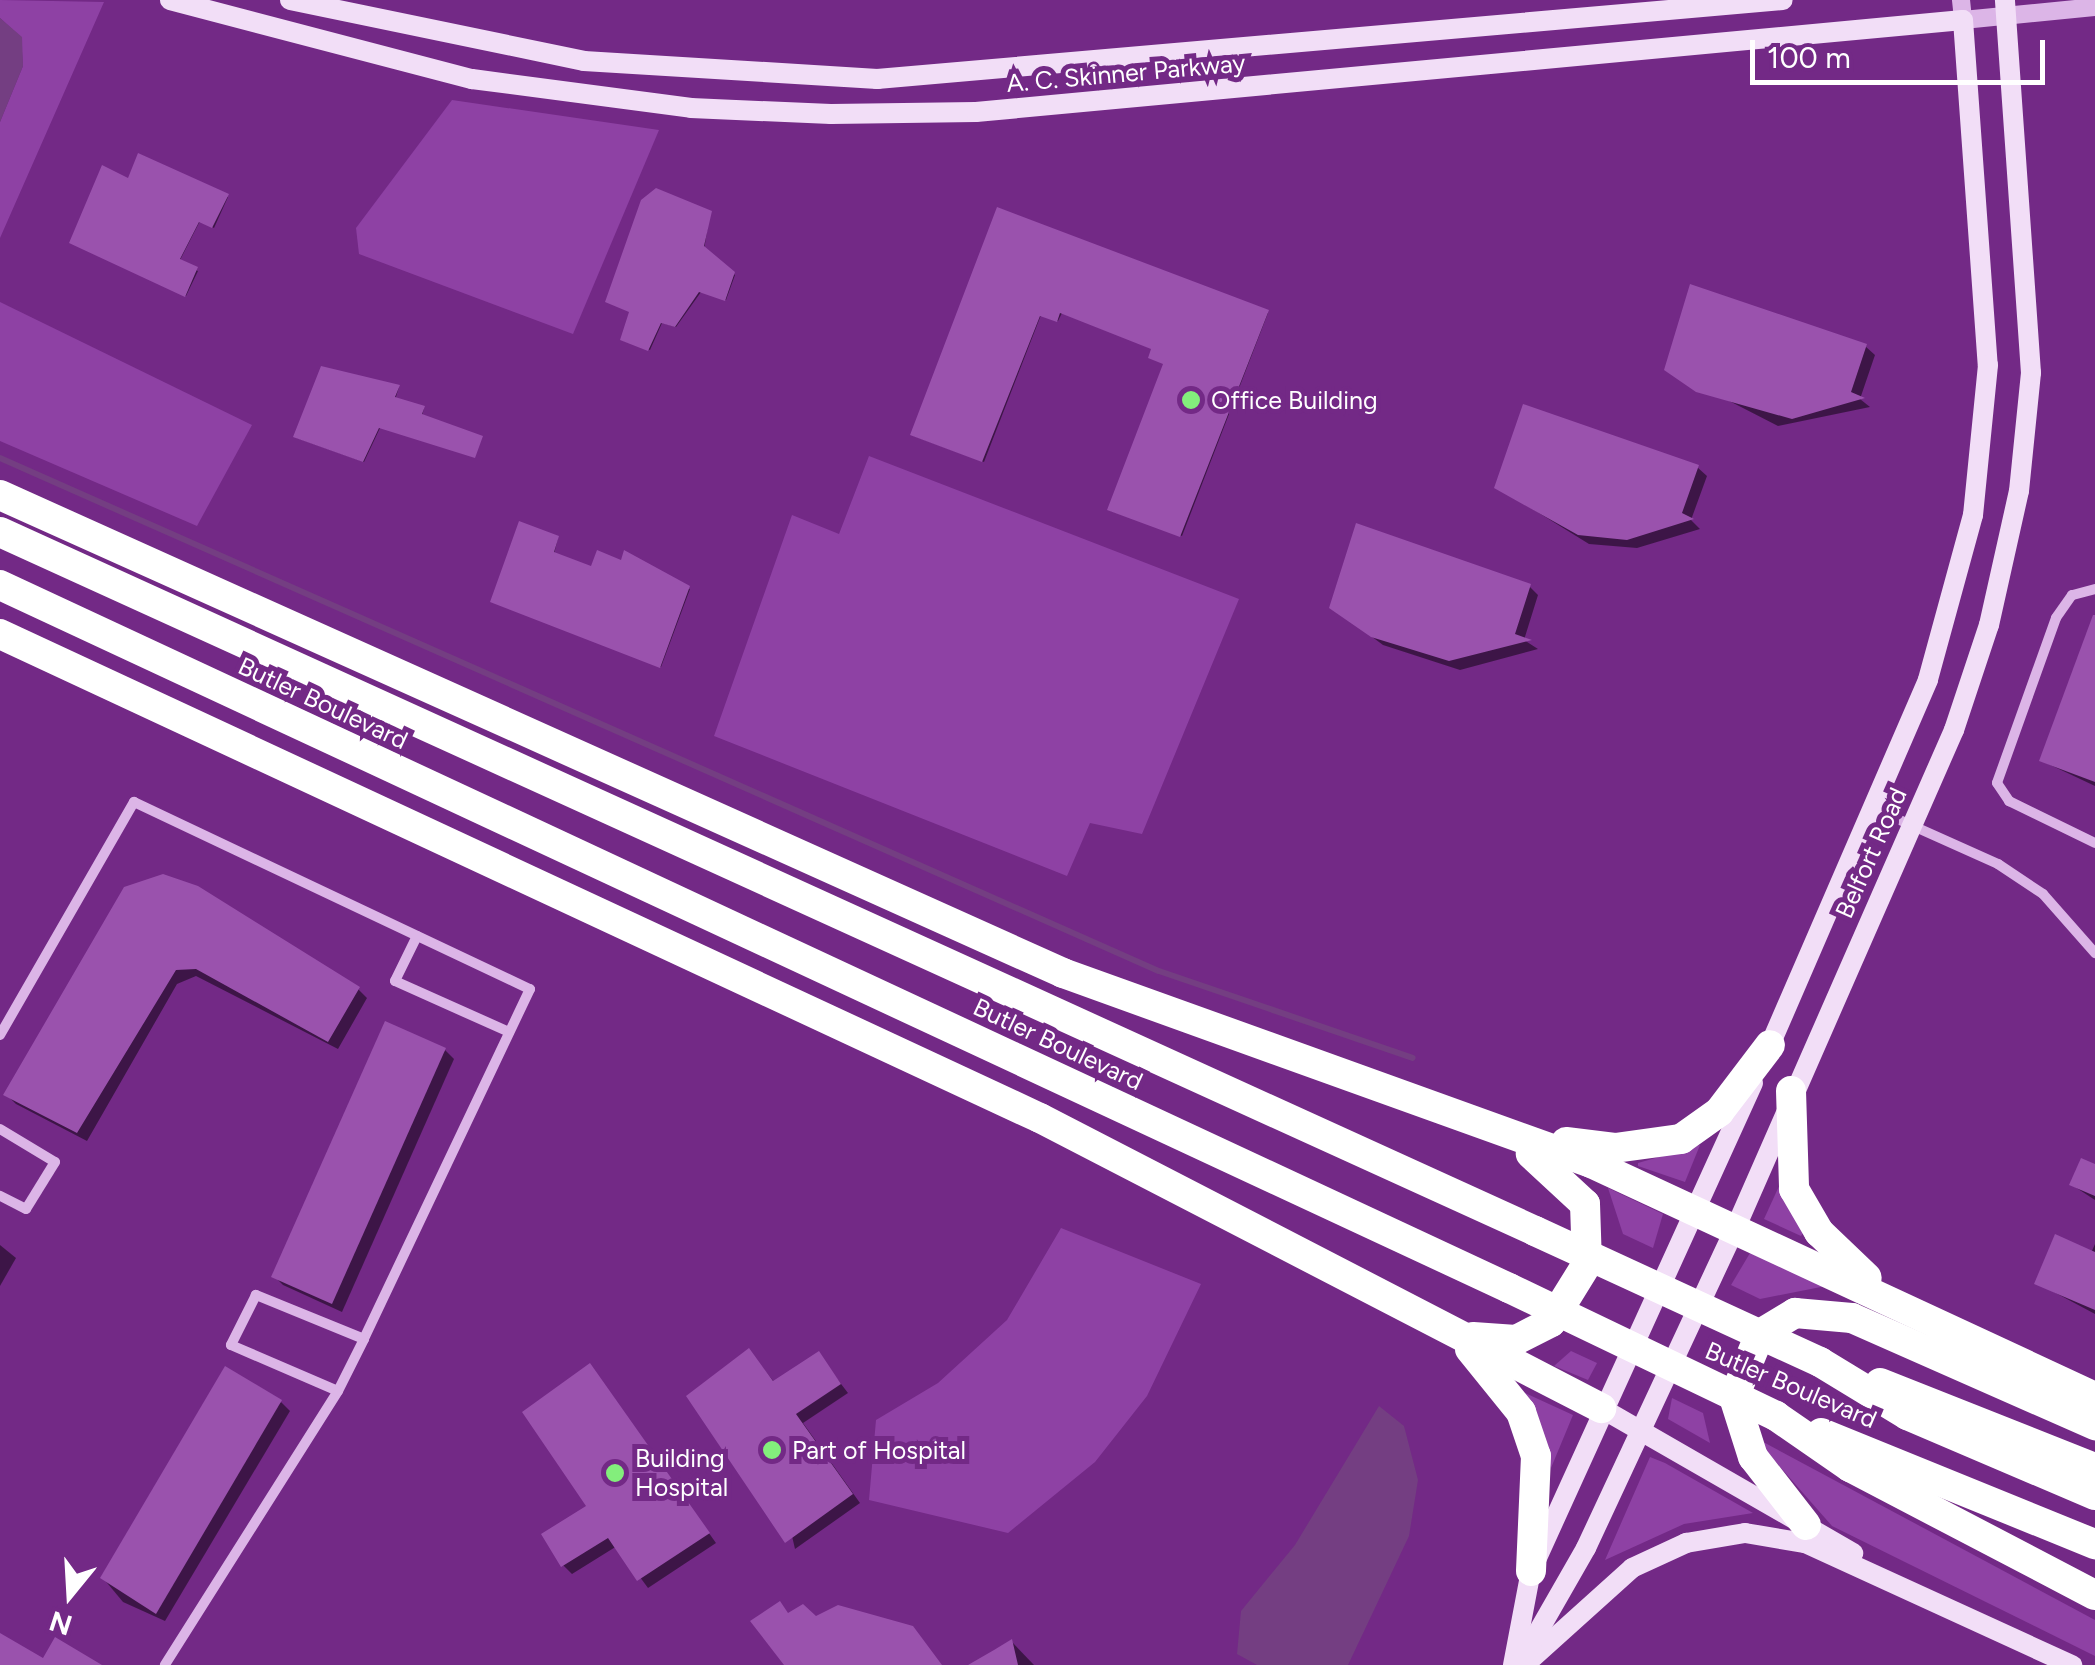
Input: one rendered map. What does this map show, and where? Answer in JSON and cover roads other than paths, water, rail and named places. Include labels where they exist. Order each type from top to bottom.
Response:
[{"type":"highway","points":[[0,495],[1063,973],[1499,1132],[1695,1209],[2095,1396]]},
{"type":"highway","name":"Butler Boulevard","points":[[0,532],[1820,1362],[2095,1468]]},
{"type":"highway","name":"Butler Boulevard","points":[[0,585],[1776,1416],[2095,1544]]},
{"type":"highway","points":[[0,634],[1040,1118],[1601,1408]]},
{"type":"highway","points":[[1499,1132],[1615,1148],[1663,1145],[1719,1112],[1770,1045]]},
{"type":"highway","points":[[1790,1092],[1789,1167],[1805,1212],[1906,1306]]},
{"type":"highway","points":[[1445,1327],[1500,1342],[1534,1334],[1587,1264],[1585,1204],[1562,1175],[1499,1132]]},
{"type":"highway","points":[[1806,1525],[1753,1457],[1734,1398],[1760,1334],[1796,1313],[1852,1318],[2095,1425]]},
{"type":"highway","points":[[1445,1327],[1506,1390],[1529,1432],[1540,1484],[1532,1571]]},
{"type":"highway","points":[[1820,1362],[1907,1414],[2095,1495]]},
{"type":"highway","points":[[1776,1416],[1850,1467],[2095,1595]]},
{"type":"main road","name":"A. C. Skinner Parkway","points":[[170,0],[472,79],[654,104],[831,114],[976,112],[1962,10]]},
{"type":"main road","name":"A. C. Skinner Parkway","points":[[290,0],[584,61],[877,79],[1783,0]]},
{"type":"main road","name":"Belfort Road","points":[[1519,1665],[1640,1431],[1736,1227],[1790,1092],[1912,825],[1989,625],[2026,444],[2031,301],[2005,8]]},
{"type":"main road","name":"Belfort Road","points":[[1519,1665],[1532,1571],[1601,1408],[1770,1045],[1928,680],[1978,484],[1988,348],[1962,10]]},
{"type":"main road","points":[[1601,1408],[1806,1525],[1897,1582]]},
{"type":"main road","points":[[1519,1665],[1632,1568],[1686,1542],[1745,1533],[1790,1539],[1897,1582],[2072,1665]]},
{"type":"street","name":"A. C. Skinner Parkway","points":[[1962,10],[2095,6]]},
{"type":"street","points":[[2095,589],[2072,595],[2056,618],[1997,783],[2009,800],[2095,843]]},
{"type":"street","points":[[0,1035],[134,802],[530,989],[338,1391],[166,1665]]},
{"type":"street","points":[[1873,808],[2043,894],[2095,952]]},
{"type":"street","points":[[417,936],[395,981],[509,1032]]},
{"type":"street","points":[[0,1130],[54,1162],[26,1209],[0,1196]]},
{"type":"street","points":[[338,1391],[231,1345],[256,1296],[364,1339]]},
{"type":"waterway","points":[[0,458],[1159,971],[1413,1058]]},
{"type":"place","name":"Office Building","points":[[1191,400]]},
{"type":"place","name":"Part of Hospital","points":[[772,1450]]},
{"type":"place","name":"Building Hospital","points":[[615,1473]]}]
